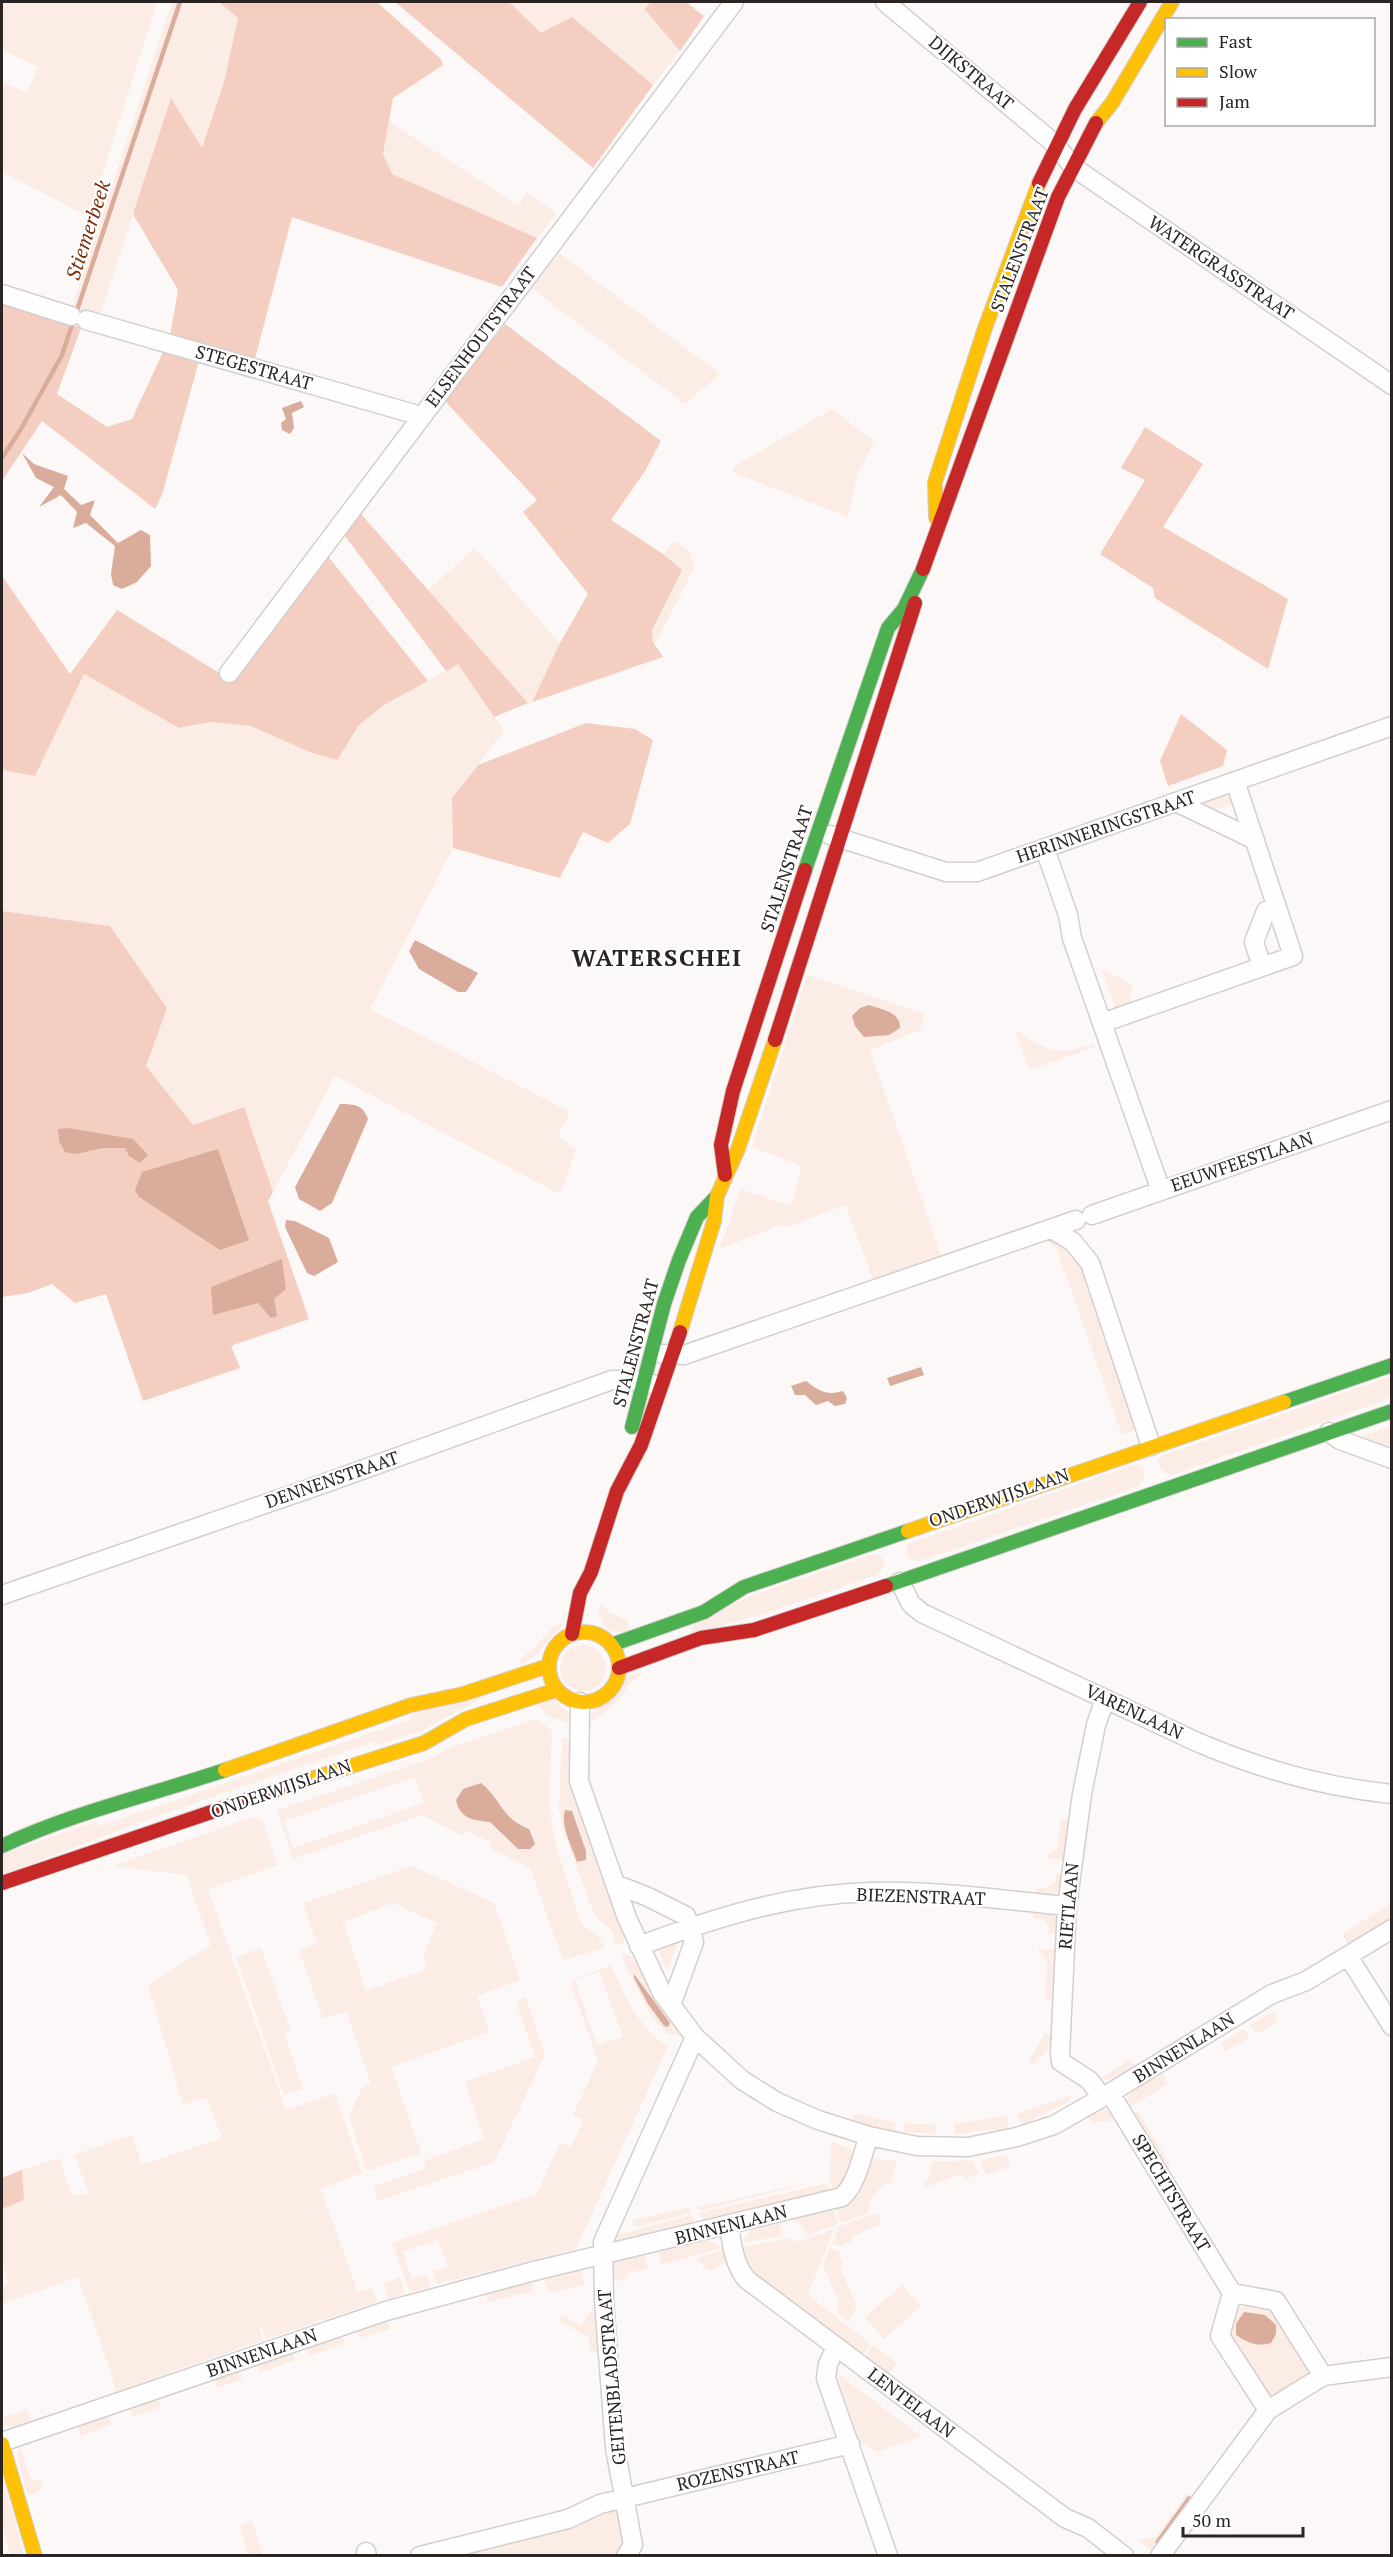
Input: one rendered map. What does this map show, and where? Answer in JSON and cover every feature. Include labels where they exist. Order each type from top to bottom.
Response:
[{"type":"street","name":"ELSENHOUTSTRAAT","points":[[229,673],[734,2]]},
{"type":"street","name":"DIJKSTRAAT","points":[[885,2],[1056,145]]},
{"type":"street","name":"STALENSTRAAT","points":[[936,527],[935,483],[985,328],[1037,188],[1056,145],[1140,2]]},
{"type":"street","name":"STALENSTRAAT","points":[[724,1174],[721,1145],[733,1091],[817,832],[888,628],[904,609],[917,584],[1054,208],[1097,121],[1112,103],[1172,2]]},
{"type":"street","points":[[1088,90],[1112,103]]},
{"type":"street","name":"WATERGRASSTRAAT","points":[[1056,145],[1073,167],[1392,385]]},
{"type":"street","name":"STEGESTRAAT","points":[[2,294],[422,416]]},
{"type":"street","points":[[985,328],[1008,335]]},
{"type":"street","name":"STALENSTRAAT","points":[[572,1634],[580,1593],[591,1572],[624,1474],[641,1445],[662,1387],[714,1221],[717,1196],[724,1174],[733,1162],[841,838],[915,601],[917,584]]},
{"type":"street","name":"HERINNERINGSTRAAT","points":[[817,832],[946,872],[977,872],[1392,726]]},
{"type":"street","points":[[845,749],[867,755]]},
{"type":"street","points":[[1102,1023],[1293,956],[1235,781]]},
{"type":"street","points":[[1176,802],[1255,840]]},
{"type":"street","points":[[1045,849],[1068,915],[1072,938],[1161,1191]]},
{"type":"street","points":[[1262,967],[1254,942],[1266,911],[1277,907]]},
{"type":"street","name":"EEUWFEESTLAAN","points":[[672,1356],[684,1355],[1392,1110]]},
{"type":"street","name":"STALENSTRAAT","points":[[624,1474],[627,1442],[679,1260],[698,1217],[717,1196]]},
{"type":"street","points":[[1052,1229],[1073,1242],[1090,1263],[1150,1441]]},
{"type":"street","points":[[652,1352],[672,1356]]},
{"type":"street","name":"ONDERWIJSLAAN","points":[[611,1645],[704,1612],[744,1587],[1150,1441],[1392,1365]]},
{"type":"street","name":"DENNENSTRAAT","points":[[2,1595],[612,1380],[644,1381],[662,1387]]},
{"type":"street","points":[[619,1668],[701,1638],[754,1630],[900,1582],[1392,1411]]},
{"type":"street","points":[[1329,1432],[1340,1440],[1392,1460]]},
{"type":"street","name":"STALENSTRAAT","points":[[591,1572],[594,1633]]},
{"type":"street","name":"VARENLAAN","points":[[900,1582],[911,1604],[922,1613],[1197,1742],[1243,1761],[1299,1779],[1392,1794]]},
{"type":"street","points":[[583,1632],[594,1633],[611,1645],[617,1656],[619,1668],[617,1679],[602,1697],[580,1702],[567,1698],[556,1690],[550,1678],[548,1665],[551,1652],[560,1641],[572,1634],[583,1632]]},
{"type":"street","name":"ONDERWIJSLAAN","points":[[2,1846],[34,1831],[123,1800],[172,1788],[411,1705],[463,1694],[548,1665]]},
{"type":"street","name":"ONDERWIJSLAAN","points":[[2,1883],[348,1766],[415,1747],[466,1719],[556,1690]]},
{"type":"street","name":"RIETLAAN","points":[[1105,1699],[1096,1725],[1082,1794],[1067,1906],[1060,2054],[1061,2062],[1089,2080],[1106,2095]]},
{"type":"street","points":[[580,1702],[579,1781],[639,1946],[653,1977],[671,2006],[695,2037],[742,2080],[777,2102],[818,2120],[869,2136]]},
{"type":"street","points":[[617,1890],[623,1887],[686,1916],[694,1942],[671,2006]]},
{"type":"street","name":"BIEZENSTRAAT","points":[[639,1946],[763,1906],[824,1896],[870,1892],[920,1893],[1067,1906]]},
{"type":"street","name":"BINNENLAAN","points":[[2,2443],[377,2314],[534,2271],[842,2197],[849,2190],[855,2178],[869,2136],[917,2146],[968,2147],[1017,2137],[1054,2125],[1272,1994],[1305,1982],[1392,1929]]},
{"type":"street","points":[[1348,1956],[1392,2026]]},
{"type":"street","name":"GEITENBLADSTRAAT","points":[[626,2556],[633,2545],[615,2448],[603,2242],[695,2037]]},
{"type":"street","name":"SPECHTSTRAAT","points":[[1106,2095],[1232,2293]]},
{"type":"street","name":"LENTELAAN","points":[[729,2226],[738,2269],[746,2279],[1065,2518],[1088,2528],[1124,2556]]},
{"type":"street","points":[[1268,2410],[1220,2336],[1232,2293],[1276,2301],[1323,2376]]},
{"type":"street","points":[[836,2347],[828,2364],[826,2378],[888,2556]]},
{"type":"street","points":[[1160,2556],[1268,2410],[1323,2376],[1392,2367]]},
{"type":"street","points":[[2,2443],[35,2556]]},
{"type":"street","name":"ROZENSTRAAT","points":[[420,2556],[568,2519],[600,2504],[850,2444]]},
{"type":"shaded area","points":[[2,2],[157,2],[89,217],[2,172],[2,89],[4,83],[27,92],[38,67],[2,50]]},
{"type":"shaded area","points":[[172,2],[219,2],[238,17],[224,82],[202,149],[171,99],[100,316],[71,311]]},
{"type":"shaded area","points":[[219,2],[377,2],[441,59],[443,65],[393,98],[383,154],[392,174],[537,238],[502,287],[292,217],[255,359],[170,336],[178,290],[133,214],[171,98],[202,148],[224,82],[238,18]]},
{"type":"shaded area","points":[[395,2],[509,2],[541,33],[572,17],[653,85],[593,168]]},
{"type":"shaded area","points":[[509,2],[651,2],[644,10],[680,51],[653,85],[572,17],[541,33]]},
{"type":"shaded area","points":[[651,2],[686,2],[704,16],[680,51],[644,9]]},
{"type":"shaded area","points":[[389,121],[518,206],[527,192],[556,213],[537,238],[392,175],[383,154]]},
{"type":"shaded area","points":[[559,253],[720,374],[685,404],[531,288]]},
{"type":"shaded area","points":[[2,300],[81,328],[57,394],[107,427],[132,419],[164,350],[199,361],[162,495],[155,509],[42,421],[2,481]]},
{"type":"shaded area","points":[[505,324],[661,441],[645,471],[611,520],[663,554],[682,570],[652,630],[653,642],[663,657],[532,702],[560,643],[588,594],[523,512],[537,500],[445,401]]},
{"type":"shaded area","points":[[301,401],[304,407],[292,413],[294,428],[290,434],[282,430],[281,423],[286,419],[282,408]]},
{"type":"shaded area","points":[[832,409],[874,441],[857,476],[848,517],[732,472],[735,466]]},
{"type":"shaded area","points":[[1145,427],[1203,464],[1163,527],[1288,599],[1268,669],[1155,598],[1153,588],[1100,554],[1145,480],[1121,468]]},
{"type":"shaded area","points":[[22,453],[34,464],[68,476],[64,489],[81,505],[95,500],[90,515],[118,543],[141,530],[150,535],[151,566],[137,582],[122,589],[113,585],[111,574],[115,546],[86,523],[73,528],[77,512],[61,495],[39,507],[54,487],[36,478]]},
{"type":"shaded area","points":[[361,514],[528,703],[494,717],[458,664],[446,671],[345,536]]},
{"type":"shaded area","points":[[674,541],[690,551],[694,568],[655,644],[652,630],[682,570],[663,554]]},
{"type":"shaded area","points":[[475,548],[560,643],[530,706],[428,590]]},
{"type":"shaded area","points":[[327,555],[428,681],[384,705],[359,725],[337,760],[309,752],[251,726],[210,722],[179,728],[84,674],[35,776],[2,770],[2,576],[70,674],[117,610],[234,682]]},
{"type":"shaded area","points":[[458,664],[504,731],[452,798],[453,848],[370,1009],[570,1112],[558,1136],[576,1150],[560,1194],[335,1076],[273,1192],[244,1107],[193,1125],[146,1066],[167,1008],[110,926],[2,911],[2,770],[35,776],[84,674],[179,728],[210,722],[251,726],[309,752],[337,759],[359,725],[384,705]]},
{"type":"shaded area","points":[[1181,714],[1227,750],[1223,766],[1168,786],[1160,761]]},
{"type":"shaded area","points":[[586,723],[635,729],[653,740],[630,824],[608,843],[583,832],[560,878],[453,848],[452,798],[478,765]]},
{"type":"shaded area","points":[[1217,791],[1238,802],[1211,811],[1186,802]]},
{"type":"shaded area","points":[[2,911],[110,926],[167,1008],[146,1066],[193,1125],[244,1107],[273,1192],[268,1201],[309,1319],[231,1346],[240,1368],[143,1401],[106,1294],[75,1303],[52,1284],[28,1293],[2,1297]]},
{"type":"shaded area","points":[[415,940],[478,973],[466,992],[458,992],[419,969],[409,951]]},
{"type":"shaded area","points":[[1102,970],[1130,983],[1133,990],[1129,992],[1133,1004],[1116,1010]]},
{"type":"shaded area","points":[[807,975],[925,1014],[920,1030],[870,1050],[943,1261],[875,1284],[845,1205],[785,1228],[783,1224],[719,1249],[741,1189],[791,1206],[787,1209],[791,1207],[802,1166],[752,1147]]},
{"type":"shaded area","points":[[869,1005],[894,1015],[900,1028],[889,1035],[864,1037],[855,1026],[852,1016],[860,1008]]},
{"type":"shaded area","points":[[1015,1030],[1052,1050],[1070,1050],[1094,1044],[1095,1047],[1029,1070]]},
{"type":"shaded area","points":[[340,1104],[358,1106],[368,1119],[332,1203],[320,1211],[299,1199],[295,1187]]},
{"type":"shaded area","points":[[68,1128],[133,1139],[148,1155],[140,1163],[129,1156],[125,1148],[102,1148],[77,1154],[65,1152],[59,1141],[58,1129]]},
{"type":"shaded area","points":[[218,1149],[249,1240],[220,1250],[139,1197],[135,1190],[142,1172]]},
{"type":"shaded area","points":[[286,1220],[295,1221],[329,1238],[338,1262],[314,1276],[307,1273],[285,1227]]},
{"type":"shaded area","points":[[1047,1235],[1051,1235],[1084,1261],[1140,1428],[1122,1435],[1056,1247],[1050,1244]]},
{"type":"shaded area","points":[[282,1259],[286,1289],[274,1299],[277,1316],[271,1318],[258,1303],[213,1315],[211,1287]]},
{"type":"shaded area","points":[[921,1367],[924,1375],[890,1386],[887,1378]]},
{"type":"shaded area","points":[[1391,1376],[1391,1398],[1171,1475],[1163,1471],[1160,1466],[1158,1460],[1161,1456]]},
{"type":"shaded area","points":[[806,1381],[823,1392],[843,1391],[847,1398],[845,1404],[835,1406],[828,1401],[816,1405],[805,1395],[795,1395],[791,1386]]},
{"type":"shaded area","points":[[1391,1426],[1391,1455],[1352,1440]]},
{"type":"shaded area","points":[[1135,1464],[1142,1467],[1145,1476],[1137,1487],[917,1562],[908,1558],[906,1550],[908,1544]]},
{"type":"shaded area","points":[[870,1555],[878,1555],[885,1561],[879,1574],[763,1614],[691,1634],[696,1618],[762,1592]]},
{"type":"shaded area","points":[[603,1605],[610,1613],[627,1620],[631,1630],[616,1632],[607,1628],[601,1620],[598,1606]]},
{"type":"shaded area","points":[[562,1620],[562,1627],[528,1662],[521,1666],[520,1659]]},
{"type":"shaded area","points":[[583,1645],[599,1652],[606,1668],[599,1684],[583,1691],[567,1684],[560,1668],[567,1652]]},
{"type":"shaded area","points":[[643,1672],[630,1683],[619,1700],[588,1724],[595,1709],[615,1692],[627,1676]]},
{"type":"shaded area","points":[[510,1683],[421,1731],[379,1745],[377,1741],[235,1789],[94,1839],[2,1876],[2,1854],[97,1821],[100,1826],[412,1719],[411,1714]]},
{"type":"shaded area","points":[[553,1698],[569,1713],[571,1722],[552,1718],[538,1705]]},
{"type":"shaded area","points":[[536,1719],[552,1731],[549,1802],[554,1840],[581,1923],[599,1937],[604,1948],[563,1960],[530,1868],[490,1848],[491,1843],[466,1830],[463,1836],[422,1815],[293,1859],[277,1810],[429,1759],[450,1748]],"holes":[[[415,1777],[424,1803],[293,1848],[284,1821]],[[481,1783],[512,1819],[529,1829],[504,1834],[490,1821],[463,1789]]]},
{"type":"shaded area","points":[[562,1738],[571,1739],[572,1793],[626,1937],[623,1943],[616,1946],[612,1931],[594,1914],[564,1833],[559,1808]]},
{"type":"shaded area","points":[[481,1783],[512,1819],[529,1829],[535,1844],[530,1849],[518,1849],[490,1822],[473,1819],[461,1811],[456,1800],[463,1789]]},
{"type":"shaded area","points":[[565,1810],[572,1811],[586,1851],[586,1860],[577,1862],[565,1830]]},
{"type":"shaded area","points":[[256,1816],[259,1821],[262,1820],[278,1865],[208,1889],[286,2110],[335,2093],[362,2173],[321,2189],[358,2292],[372,2288],[377,2302],[266,2339],[262,2327],[259,2328],[263,2340],[115,2392],[113,2379],[78,2277],[2,2304],[2,2288],[8,2284],[2,2257],[2,2209],[24,2200],[22,2170],[59,2158],[72,2195],[89,2194],[74,2155],[132,2135],[142,2165],[222,2138],[206,2097],[183,2105],[148,1985],[211,1945],[186,1875],[113,1866]]},
{"type":"shaded area","points":[[1061,1819],[1073,1821],[1068,1860],[1045,1858],[1057,1848]]},
{"type":"shaded area","points":[[412,1866],[494,1903],[520,1980],[477,1996],[489,2032],[391,2067],[421,2153],[367,2171],[349,2117],[362,2088],[371,2084],[346,2011],[323,2019],[299,1951],[317,1944],[303,1903]],"holes":[[[393,1903],[437,1923],[423,1957],[427,1969],[366,1991],[343,1922]]]},
{"type":"shaded area","points":[[1056,1874],[1066,1875],[1065,1885],[1050,1899],[1035,1898],[1036,1887],[1045,1888],[1055,1882]]},
{"type":"shaded area","points":[[1391,1903],[1391,1920],[1348,1945],[1342,1934]]},
{"type":"shaded area","points":[[1034,1907],[1048,1908],[1060,1921],[1059,1934],[1048,1933],[1049,1925],[1043,1919],[1033,1918]]},
{"type":"shaded area","points":[[684,1937],[686,1951],[682,1942],[678,1943],[667,1972],[657,1947]]},
{"type":"shaded area","points":[[261,1948],[291,2031],[284,2033],[303,2089],[284,2095],[236,1957]]},
{"type":"shaded area","points":[[1037,1949],[1058,1950],[1057,2002],[1046,2001],[1047,1961]]},
{"type":"shaded area","points":[[626,1954],[636,1959],[665,2012],[684,2034],[682,2036],[666,2033],[651,2016],[621,1956]]},
{"type":"shaded area","points":[[611,1965],[627,2000],[640,2021],[668,2046],[576,2249],[437,2284],[433,2271],[448,2267],[438,2240],[402,2252],[412,2278],[426,2274],[431,2286],[410,2292],[392,2243],[537,2194],[560,2142],[571,2147],[583,2120],[573,2115],[598,2061],[570,1981]],"holes":[[[599,1972],[623,2036],[597,2046],[575,1980]]]},
{"type":"shaded area","points":[[634,1974],[670,2023],[668,2027],[664,2026],[648,2004]]},
{"type":"shaded area","points":[[526,1997],[545,2055],[494,2162],[378,2201],[373,2187],[426,2168],[424,2161],[484,2139],[465,2082],[535,2057],[516,2002]]},
{"type":"shaded area","points":[[1274,2011],[1277,2022],[1257,2034],[1250,2025]]},
{"type":"shaded area","points":[[1244,2029],[1250,2037],[1225,2052],[1221,2043]]},
{"type":"shaded area","points":[[1045,2034],[1054,2035],[1056,2042],[1032,2065],[1028,2062]]},
{"type":"shaded area","points":[[1131,2059],[1136,2068],[1119,2078],[1105,2080],[1100,2078]]},
{"type":"shaded area","points":[[1163,2074],[1168,2084],[1127,2109],[1128,2098],[1133,2090],[1150,2077],[1157,2078]]},
{"type":"shaded area","points":[[1069,2096],[1071,2101],[1035,2118],[1031,2124],[1024,2125],[1016,2114]]},
{"type":"shaded area","points":[[1103,2108],[1117,2114],[1109,2122],[1099,2121],[1093,2124],[1087,2115]]},
{"type":"shaded area","points":[[1139,2111],[1171,2166],[1165,2168],[1131,2116]]},
{"type":"shaded area","points":[[854,2114],[896,2122],[895,2129],[889,2133],[856,2124]]},
{"type":"shaded area","points":[[1008,2115],[1008,2128],[999,2133],[993,2129],[955,2134],[954,2124]]},
{"type":"shaded area","points":[[904,2123],[936,2125],[935,2134],[904,2131]]},
{"type":"shaded area","points":[[831,2141],[851,2149],[852,2155],[849,2173],[833,2191],[830,2181]]},
{"type":"shaded area","points":[[1006,2155],[1011,2165],[986,2175],[980,2160]]},
{"type":"shaded area","points":[[872,2158],[897,2161],[891,2185],[885,2184],[875,2193],[868,2213],[840,2223],[836,2206]]},
{"type":"shaded area","points":[[973,2160],[979,2174],[965,2179],[961,2174],[926,2187],[924,2182],[928,2182],[932,2162]]},
{"type":"shaded area","points":[[22,2170],[24,2200],[2,2209],[2,2178]]},
{"type":"shaded area","points":[[826,2179],[699,2211],[697,2207]]},
{"type":"shaded area","points":[[827,2183],[829,2192],[704,2222],[699,2213]]},
{"type":"shaded area","points":[[833,2206],[838,2224],[806,2236],[803,2226],[786,2218]]},
{"type":"shaded area","points":[[690,2207],[691,2213],[636,2227],[633,2220]]},
{"type":"shaded area","points":[[877,2213],[881,2224],[853,2236],[850,2244],[845,2243],[843,2247],[833,2244],[838,2227]]},
{"type":"shaded area","points":[[692,2215],[694,2220],[690,2225],[617,2243],[612,2236]]},
{"type":"shaded area","points":[[779,2220],[782,2236],[743,2243],[752,2229]]},
{"type":"shaded area","points":[[834,2229],[808,2295],[871,2344],[862,2355],[752,2274],[743,2255],[743,2247],[792,2238],[798,2242]]},
{"type":"shaded area","points":[[703,2239],[714,2242],[722,2248],[661,2265],[657,2249]]},
{"type":"shaded area","points":[[830,2248],[840,2252],[839,2258],[843,2260],[840,2268],[857,2305],[849,2322],[837,2313],[839,2303],[823,2265]]},
{"type":"shaded area","points":[[723,2250],[727,2257],[726,2262],[709,2271],[695,2259]]},
{"type":"shaded area","points":[[644,2252],[648,2268],[629,2273],[623,2281],[608,2280],[609,2272],[618,2259]]},
{"type":"shaded area","points":[[580,2267],[585,2285],[549,2293],[542,2276]]},
{"type":"shaded area","points":[[400,2277],[405,2293],[388,2299],[383,2284]]},
{"type":"shaded area","points":[[531,2279],[533,2291],[488,2302],[485,2290]]},
{"type":"shaded area","points":[[902,2285],[921,2307],[884,2339],[865,2317]]},
{"type":"shaded area","points":[[1253,2300],[1274,2305],[1312,2367],[1309,2380],[1277,2399],[1263,2396],[1225,2335],[1230,2314]]},
{"type":"shaded area","points":[[593,2307],[600,2307],[602,2352],[591,2353],[589,2338],[559,2320],[562,2315],[581,2326]]},
{"type":"shaded area","points":[[1244,2312],[1265,2315],[1276,2325],[1276,2334],[1271,2343],[1253,2344],[1236,2335],[1236,2324]]},
{"type":"shaded area","points":[[387,2318],[390,2329],[360,2338],[357,2328]]},
{"type":"shaded area","points":[[342,2333],[345,2343],[309,2356],[305,2345]]},
{"type":"shaded area","points":[[873,2345],[897,2363],[889,2373],[885,2373],[865,2357]]},
{"type":"shaded area","points":[[292,2350],[295,2360],[260,2373],[256,2362]]},
{"type":"shaded area","points":[[238,2368],[242,2379],[218,2388],[214,2377]]},
{"type":"shaded area","points":[[837,2373],[921,2436],[877,2452],[859,2441]]},
{"type":"shaded area","points":[[157,2397],[161,2407],[133,2417],[131,2407]]},
{"type":"shaded area","points":[[27,2409],[31,2419],[29,2425],[10,2427],[2,2418]]},
{"type":"shaded area","points":[[107,2416],[112,2424],[80,2436],[76,2425]]},
{"type":"shaded area","points":[[20,2447],[30,2477],[44,2484],[37,2493],[27,2495],[17,2451]]},
{"type":"shaded area","points":[[2,2473],[24,2555],[10,2555],[2,2525]]},
{"type":"shaded area","points":[[1187,2493],[1196,2499],[1154,2552],[1137,2540],[1156,2537]]},
{"type":"shaded area","points":[[1188,2496],[1193,2498],[1157,2545],[1155,2542]]},
{"type":"shaded area","points":[[605,2507],[614,2509],[624,2518],[625,2541],[618,2555],[446,2556]]},
{"type":"shaded area","points":[[252,2521],[263,2555],[248,2555],[240,2527]]},
{"type":"waterway","name":"Stiemerbeek","points":[[2,458],[21,429],[62,355],[180,2]]},
{"type":"traffic: fast","points":[[805,870],[888,628],[904,609],[923,569]]},
{"type":"traffic: fast","points":[[632,1427],[664,1304],[679,1260],[697,1217],[716,1197]]},
{"type":"traffic: fast","points":[[1284,1402],[1392,1365]]},
{"type":"traffic: fast","points":[[886,1586],[1392,1411]]},
{"type":"traffic: fast","points":[[611,1645],[704,1612],[744,1587],[908,1531]]},
{"type":"traffic: fast","points":[[2,1846],[57,1823],[225,1770]]},
{"type":"traffic: slow","points":[[1096,123],[1112,103],[1172,2]]},
{"type":"traffic: slow","points":[[936,518],[935,482],[985,328],[1039,183]]},
{"type":"traffic: slow","points":[[680,1332],[714,1221],[717,1196],[738,1149],[775,1040]]},
{"type":"traffic: slow","points":[[908,1531],[1284,1402]]},
{"type":"traffic: slow","points":[[584,1632],[597,1635],[609,1642],[616,1654],[619,1667],[616,1680],[609,1692],[597,1699],[584,1702],[571,1699],[559,1692],[552,1680],[549,1667],[552,1654],[559,1642],[571,1635],[584,1632]]},
{"type":"traffic: slow","points":[[225,1770],[411,1705],[463,1694],[548,1666]]},
{"type":"traffic: slow","points":[[279,1789],[424,1743],[466,1719],[556,1690]]},
{"type":"traffic: slow","points":[[2,2444],[35,2556]]},
{"type":"traffic: jam","points":[[1039,183],[1075,109],[1140,2]]},
{"type":"traffic: jam","points":[[923,569],[1058,197],[1096,123]]},
{"type":"traffic: jam","points":[[775,1040],[915,603]]},
{"type":"traffic: jam","points":[[725,1175],[721,1145],[733,1091],[805,870]]},
{"type":"traffic: jam","points":[[572,1634],[580,1593],[591,1572],[617,1491],[641,1445],[680,1332]]},
{"type":"traffic: jam","points":[[619,1668],[701,1638],[754,1630],[886,1586]]},
{"type":"traffic: jam","points":[[2,1883],[279,1789]]},
{"type":"district","name":"WATERSCHEI","points":[[657,958]]}]
